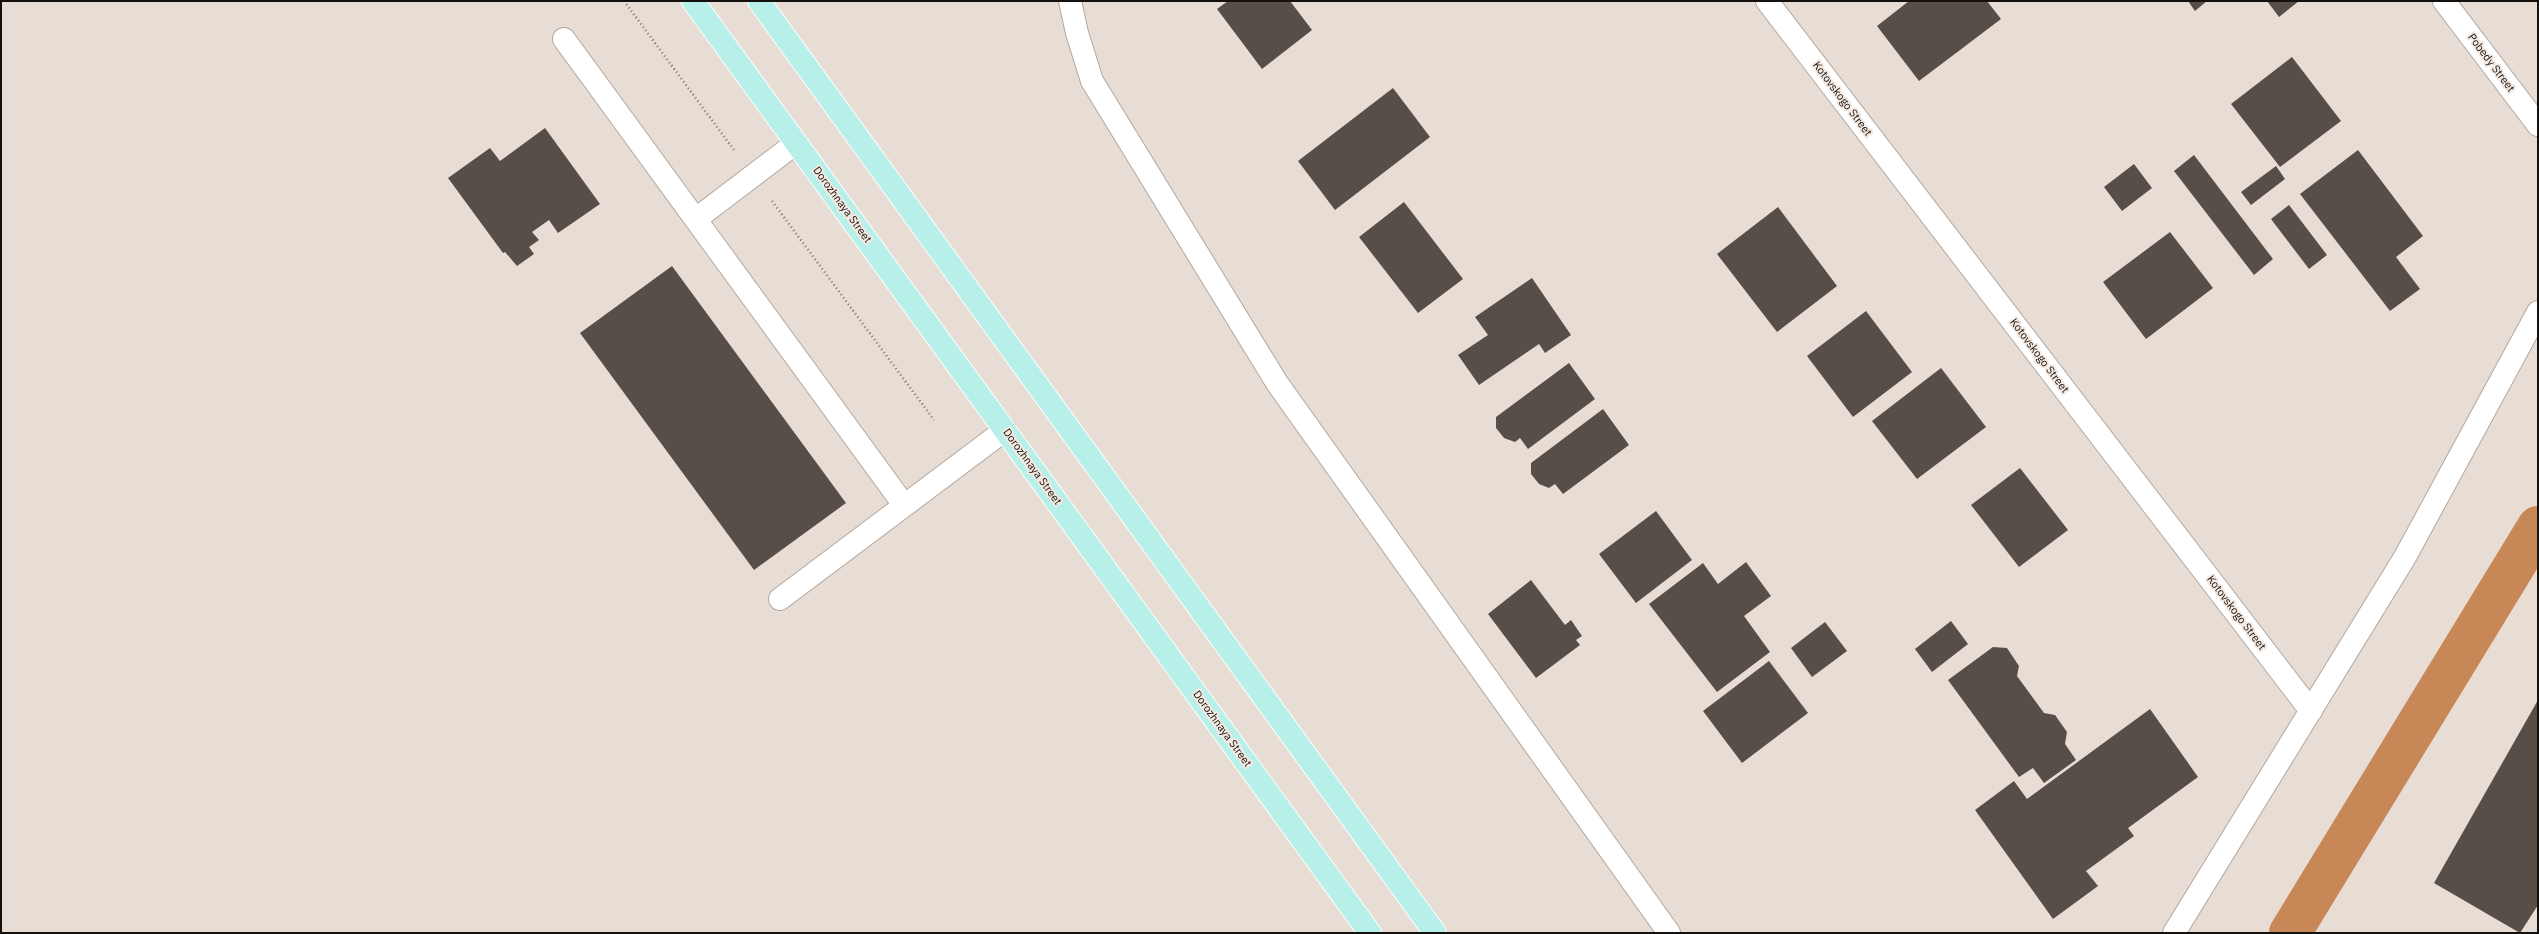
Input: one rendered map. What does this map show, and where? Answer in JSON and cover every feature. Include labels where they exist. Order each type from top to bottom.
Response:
[{"type":"main road","name":"Dorozhnaya Street","points":[[693,1],[1370,933]]},
{"type":"main road","points":[[759,1],[1435,933]]},
{"type":"street","points":[[1070,1],[1077,33],[1092,81],[1277,383],[1669,933]]},
{"type":"street","name":"Kotovskogo Street","points":[[1767,1],[2311,711]]},
{"type":"street","name":"Pobedy Street","points":[[2444,1],[2538,125]]},
{"type":"street","points":[[564,39],[904,505]]},
{"type":"street","points":[[696,219],[796,143]]},
{"type":"street","points":[[2174,933],[2405,557],[2538,312]]},
{"type":"street","points":[[780,600],[1005,430]]},
{"type":"path","points":[[624,1],[736,152]]},
{"type":"path","points":[[767,194],[934,420]]},
{"type":"building","points":[[1228,1],[1290,1],[1312,30],[1262,69],[1217,9]]},
{"type":"building","points":[[1909,1],[1987,1],[2001,19],[1919,81],[1877,26]]},
{"type":"building","points":[[2188,1],[2207,1],[2195,11]]},
{"type":"building","points":[[2267,1],[2299,1],[2279,17]]},
{"type":"building","points":[[2292,57],[2341,121],[2280,167],[2231,104]]},
{"type":"building","points":[[1393,88],[1430,137],[1335,210],[1298,161]]},
{"type":"building","points":[[545,128],[600,204],[558,233],[549,220],[532,232],[539,240],[529,247],[534,254],[517,266],[505,252],[503,253],[448,178],[490,148],[500,161]]},
{"type":"building","points":[[2358,150],[2423,236],[2396,257],[2420,289],[2390,311],[2300,194]]},
{"type":"building","points":[[2194,155],[2273,259],[2254,275],[2174,171]]},
{"type":"building","points":[[2134,164],[2152,188],[2122,211],[2104,187]]},
{"type":"building","points":[[2276,166],[2285,179],[2251,205],[2241,192]]},
{"type":"building","points":[[1404,202],[1463,279],[1418,313],[1359,237]]},
{"type":"building","points":[[2289,205],[2327,255],[2309,269],[2271,219]]},
{"type":"building","points":[[1778,207],[1837,286],[1777,332],[1717,254]]},
{"type":"building","points":[[2170,232],[2213,288],[2146,339],[2103,282]]},
{"type":"building","points":[[672,266],[846,503],[754,570],[580,333]]},
{"type":"building","points":[[1532,278],[1571,335],[1545,353],[1539,344],[1479,385],[1458,355],[1488,335],[1475,317]]},
{"type":"building","points":[[1866,311],[1912,372],[1853,417],[1807,356]]},
{"type":"building","points":[[1569,363],[1595,399],[1528,449],[1520,438],[1515,442],[1504,438],[1496,428],[1496,417]]},
{"type":"building","points":[[1941,368],[1986,427],[1917,479],[1872,421]]},
{"type":"building","points":[[1603,409],[1629,445],[1563,494],[1555,484],[1549,488],[1539,484],[1531,474],[1531,463]]},
{"type":"building","points":[[2020,468],[2068,530],[2019,567],[1971,505]]},
{"type":"building","points":[[1656,511],[1692,560],[1636,603],[1599,554]]},
{"type":"building","points":[[1746,562],[1771,596],[1744,616],[1770,652],[1717,692],[1649,604],[1703,563],[1718,584]]},
{"type":"building","points":[[1531,580],[1565,625],[1571,620],[1582,636],[1576,640],[1580,645],[1536,678],[1488,614]]},
{"type":"building","points":[[1951,621],[1968,644],[1932,672],[1915,649]]},
{"type":"building","points":[[1825,622],[1847,651],[1812,677],[1791,648]]},
{"type":"building","points":[[1993,647],[2007,648],[2019,666],[2017,676],[2044,713],[2055,715],[2067,732],[2065,744],[2076,760],[2044,783],[2033,768],[2019,777],[1948,680]]},
{"type":"building","points":[[1769,661],[1808,713],[1742,763],[1703,711]]},
{"type":"building","points":[[2538,700],[2538,905],[2520,933],[2434,883]]},
{"type":"building","points":[[2150,709],[2198,777],[2128,828],[2134,836],[2086,871],[2098,886],[2053,919],[1975,810],[2014,781],[2027,799]]},
{"type":"waterway","points":[[2290,933],[2538,527]]}]
